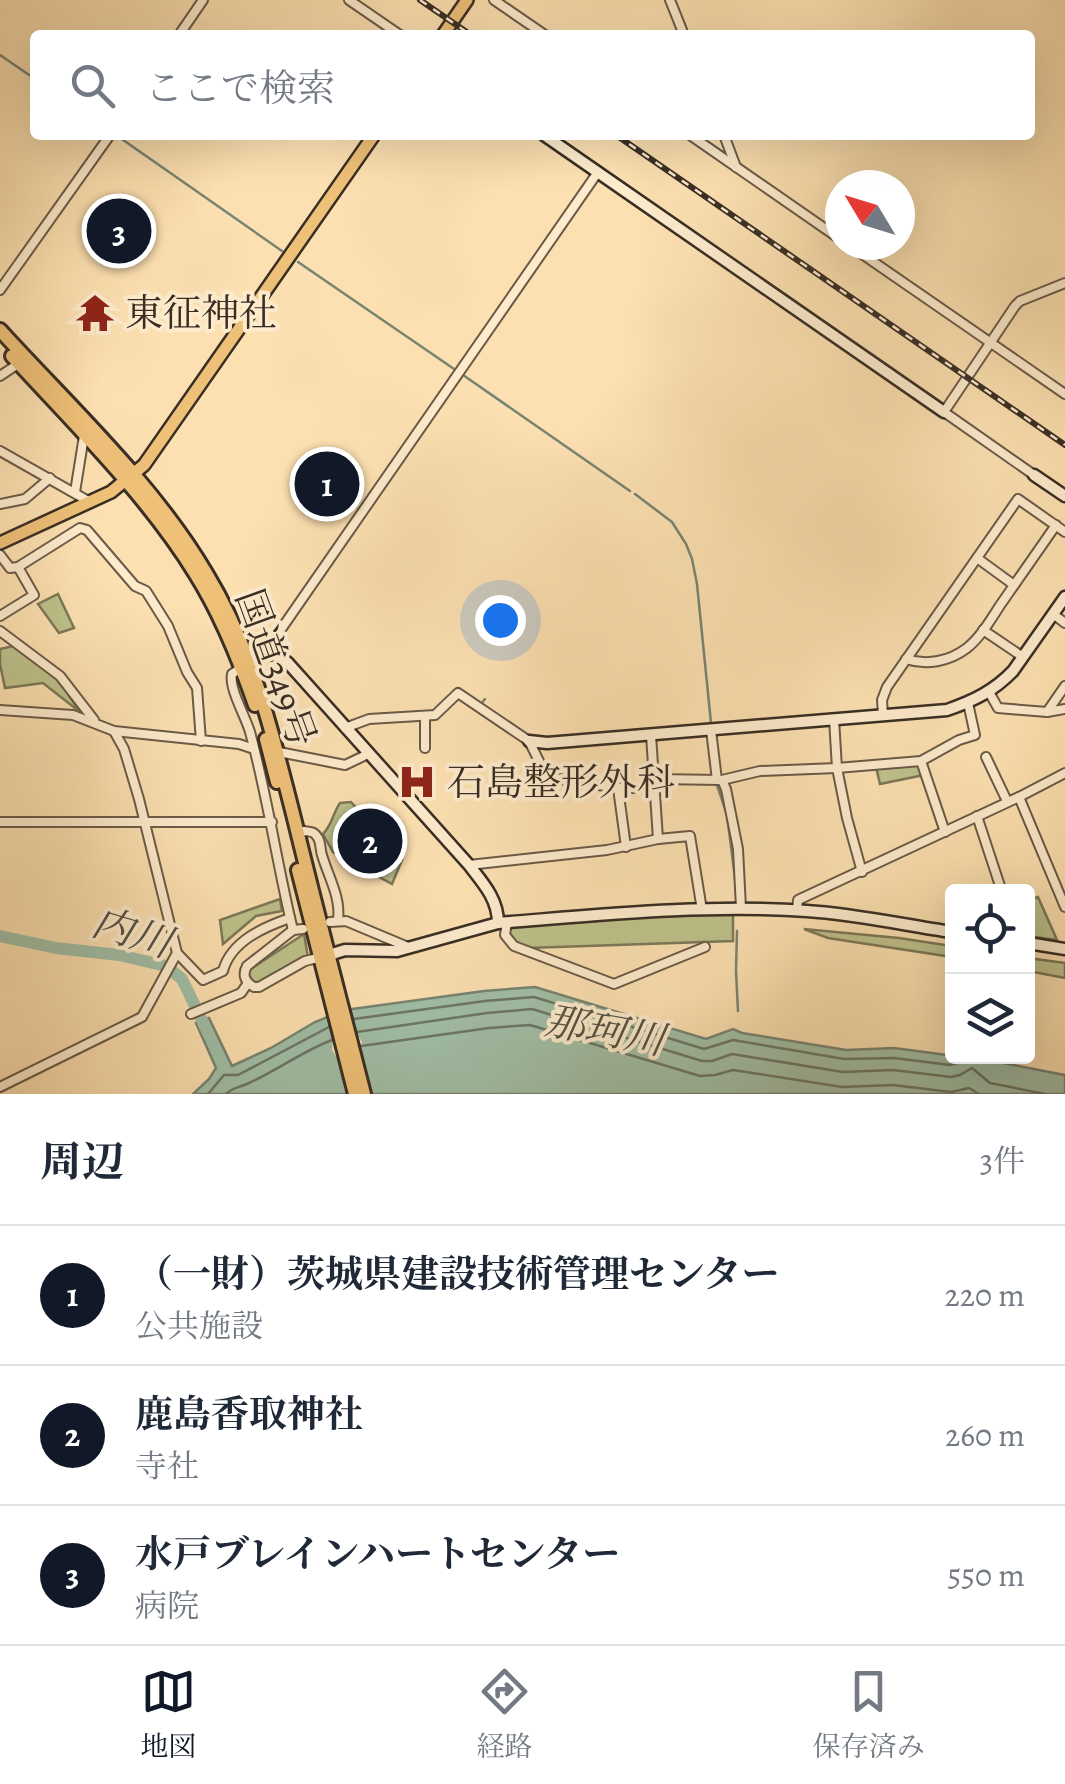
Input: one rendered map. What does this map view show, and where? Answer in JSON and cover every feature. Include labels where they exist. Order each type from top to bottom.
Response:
[{"type":"highway","name":"国道349号","points":[[0,330],[84,436],[130,479]]},
{"type":"highway","name":"国道349号","points":[[0,343],[23,361],[130,479],[198,576],[246,665],[364,1094]]},
{"type":"highway","name":"国道349号","points":[[328,971],[354,1094]]},
{"type":"main road","points":[[446,30],[467,0]]},
{"type":"main road","points":[[0,543],[130,479],[152,455],[371,140]]},
{"type":"street","points":[[183,30],[204,0]]},
{"type":"street","points":[[349,0],[393,30]]},
{"type":"street","points":[[494,0],[538,30]]},
{"type":"street","points":[[670,0],[682,30]]},
{"type":"street","points":[[0,290],[106,140]]},
{"type":"street","points":[[551,140],[1065,496]]},
{"type":"street","points":[[697,140],[825,228]]},
{"type":"street","points":[[726,140],[736,166]]},
{"type":"street","points":[[270,653],[275,638],[598,172]]},
{"type":"street","points":[[871,260],[1065,394]]},
{"type":"street","points":[[944,412],[1020,301],[1065,283]]},
{"type":"street","points":[[0,376],[23,361]]},
{"type":"street","points":[[75,492],[84,436]]},
{"type":"street","points":[[0,451],[90,502]]},
{"type":"street","points":[[0,504],[24,499],[50,478]]},
{"type":"street","points":[[882,715],[884,694],[906,659],[1018,499],[1065,532]]},
{"type":"street","points":[[906,659],[926,663],[945,660],[966,648],[983,630],[1056,525]]},
{"type":"street","points":[[0,554],[10,568],[18,567],[80,528],[87,530],[135,586],[146,591],[168,626],[197,688],[201,740]]},
{"type":"street","points":[[977,558],[1014,585]]},
{"type":"street","points":[[0,616],[34,595],[18,567]]},
{"type":"street","points":[[346,728],[369,719],[435,715],[458,693],[529,741],[547,743],[947,710],[968,703],[1004,681],[1065,598]]},
{"type":"street","points":[[1053,614],[1065,622]]},
{"type":"street","points":[[983,630],[1023,657]]},
{"type":"street","points":[[0,631],[65,681],[97,724]]},
{"type":"street","points":[[705,947],[614,984],[514,946],[505,935],[502,923],[496,902],[469,865],[288,662],[270,653],[232,674],[230,683],[266,748],[272,822],[290,918],[298,930],[247,966],[244,976],[254,988],[305,961],[345,950],[408,947],[502,923],[741,908],[796,910],[945,931]]},
{"type":"street","points":[[1047,712],[1065,686]]},
{"type":"street","points":[[989,692],[998,708],[1047,712],[1065,709]]},
{"type":"street","points":[[529,741],[546,775],[553,778],[618,788],[719,780],[760,771],[921,761],[975,735],[968,703]]},
{"type":"street","points":[[0,710],[73,715],[114,731],[266,748],[345,766],[368,754]]},
{"type":"street","points":[[424,748],[425,716]]},
{"type":"street","points":[[834,719],[846,818],[862,872]]},
{"type":"street","points":[[710,730],[738,849],[741,908]]},
{"type":"street","points":[[114,731],[124,750],[145,824],[174,958],[204,980],[223,971],[230,952],[270,925],[290,918]]},
{"type":"street","points":[[651,735],[658,840]]},
{"type":"street","points":[[986,757],[1008,802]]},
{"type":"street","points":[[921,761],[945,832]]},
{"type":"street","points":[[796,910],[798,900],[1065,773]]},
{"type":"street","points":[[618,788],[626,846]]},
{"type":"street","points":[[1019,798],[1065,907]]},
{"type":"street","points":[[977,816],[999,884]]},
{"type":"street","points":[[0,822],[272,822]]},
{"type":"street","points":[[304,831],[318,836],[340,912],[334,921],[353,924],[408,947]]},
{"type":"street","points":[[469,865],[690,836],[702,910]]},
{"type":"street","points":[[1035,944],[1065,949]]},
{"type":"street","points":[[0,1087],[142,1017],[174,958]]},
{"type":"street","points":[[191,1014],[241,992],[248,983]]},
{"type":"shaded area","points":[[58,594],[74,628],[59,633],[38,604]]},
{"type":"shaded area","points":[[13,646],[65,684],[80,712],[43,683],[5,688],[0,649]]},
{"type":"shaded area","points":[[919,763],[924,775],[880,784],[876,767]]},
{"type":"shaded area","points":[[351,802],[385,833],[385,840],[366,834],[358,844],[402,860],[392,884],[333,852],[323,834],[340,803]]},
{"type":"shaded area","points":[[1038,897],[1057,940],[1035,937]]},
{"type":"shaded area","points":[[280,899],[282,911],[256,916],[223,944],[220,920]]},
{"type":"shaded area","points":[[733,912],[733,941],[528,948],[510,940],[509,925]]},
{"type":"shaded area","points":[[804,929],[945,945],[945,956],[828,938]]},
{"type":"shaded area","points":[[304,934],[308,957],[263,984],[256,984],[247,976],[249,970]]},
{"type":"shaded area","points":[[1035,959],[1065,963],[1065,978],[1035,972]]},
{"type":"water","name":"那珂川","points":[[535,987],[706,1039],[733,1029],[846,1050],[894,1048],[945,1055],[945,1064],[1008,1064],[1065,1075],[1065,1094],[193,1094],[216,1068],[196,1023],[209,1018],[232,1066],[345,1010]]},
{"type":"pier","points":[[350,1005],[372,1094],[346,1094],[332,1050],[326,1013]]},
{"type":"waterway","points":[[0,55],[30,76]]},
{"type":"waterway","points":[[123,140],[282,251]]},
{"type":"waterway","points":[[298,262],[457,371]]},
{"type":"waterway","points":[[463,375],[630,491]]},
{"type":"waterway","points":[[635,494],[672,522],[692,559],[711,723]]},
{"type":"waterway","points":[[479,703],[485,699]]},
{"type":"waterway","points":[[351,721],[383,714]]},
{"type":"waterway","points":[[717,785],[727,815],[736,886]]},
{"type":"waterway","points":[[737,931],[738,1011]]},
{"type":"waterway","name":"内川","points":[[0,936],[166,966],[182,979],[209,1035]]},
{"type":"railway","points":[[420,0],[464,30]]},
{"type":"railway","points":[[623,140],[1065,445]]},
{"type":"place","name":"水戸ブレインハートセンター","points":[[119,231]]},
{"type":"place","name":"東征神社","points":[[95,313]]},
{"type":"place","name":"（一財）茨城県建設技術管理センター","points":[[327,484]]},
{"type":"place","name":"石島整形外科","points":[[417,782]]},
{"type":"place","name":"鹿島香取神社","points":[[370,841]]}]
